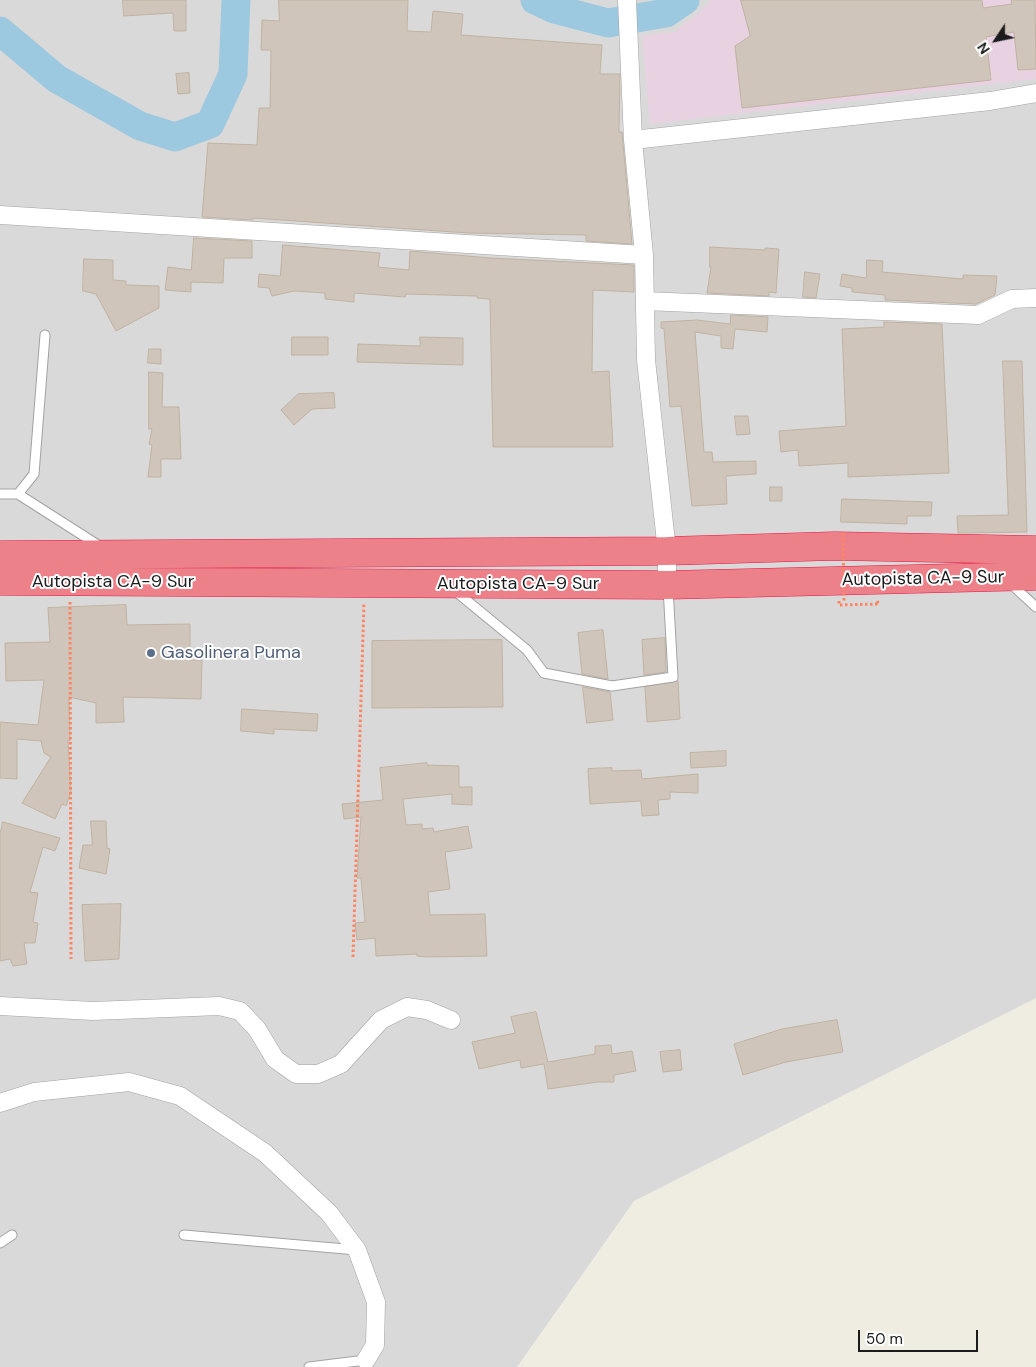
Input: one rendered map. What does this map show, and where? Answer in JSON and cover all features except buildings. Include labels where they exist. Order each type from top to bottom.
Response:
[{"type":"highway","name":"Autopista CA-9 Sur","points":[[0,556],[667,550],[835,546],[1036,550]]},
{"type":"highway","name":"Autopista CA-9 Sur","points":[[0,581],[667,584],[1036,576]]},
{"type":"street","points":[[627,2],[633,140],[644,256],[646,360],[667,550],[667,584]]},
{"type":"street","points":[[633,140],[990,101],[1036,93]]},
{"type":"street","points":[[0,215],[644,256]]},
{"type":"street","points":[[645,301],[978,315],[1012,300],[1036,298]]},
{"type":"street","points":[[0,1006],[93,1011],[219,1006],[240,1011],[257,1029],[275,1059],[296,1074],[318,1074],[341,1064],[381,1020],[407,1007],[427,1010],[451,1020]]},
{"type":"street","points":[[0,1104],[34,1092],[129,1082],[180,1096],[265,1153],[329,1213],[357,1250],[376,1302],[375,1345],[366,1360]]},
{"type":"lane","points":[[18,494],[34,474],[45,335]]},
{"type":"lane","points":[[0,494],[18,494],[112,554]]},
{"type":"lane","points":[[1005,578],[1036,607]]},
{"type":"lane","points":[[446,583],[527,650],[544,673],[612,686],[673,677],[667,584]]},
{"type":"lane","points":[[184,1235],[357,1250]]},
{"type":"lane","points":[[0,1242],[12,1236]]},
{"type":"lane","points":[[309,1367],[366,1360]]},
{"type":"path","points":[[843,533],[844,602]]},
{"type":"path","points":[[70,581],[71,959]]},
{"type":"path","points":[[353,957],[365,583]]},
{"type":"shaded area","points":[[0,0],[1036,0],[1036,998],[634,1201],[517,1367],[0,1367]]},
{"type":"shaded area","points":[[711,0],[1036,0],[1036,79],[650,124],[642,36],[674,32],[698,14]]},
{"type":"waterway","points":[[0,31],[57,79],[140,126],[175,137],[210,124],[233,74],[236,0]]},
{"type":"waterway","points":[[535,0],[554,9],[608,23],[666,13],[685,0]]},
{"type":"place","name":"Gasolinera Puma","points":[[151,653]]}]
